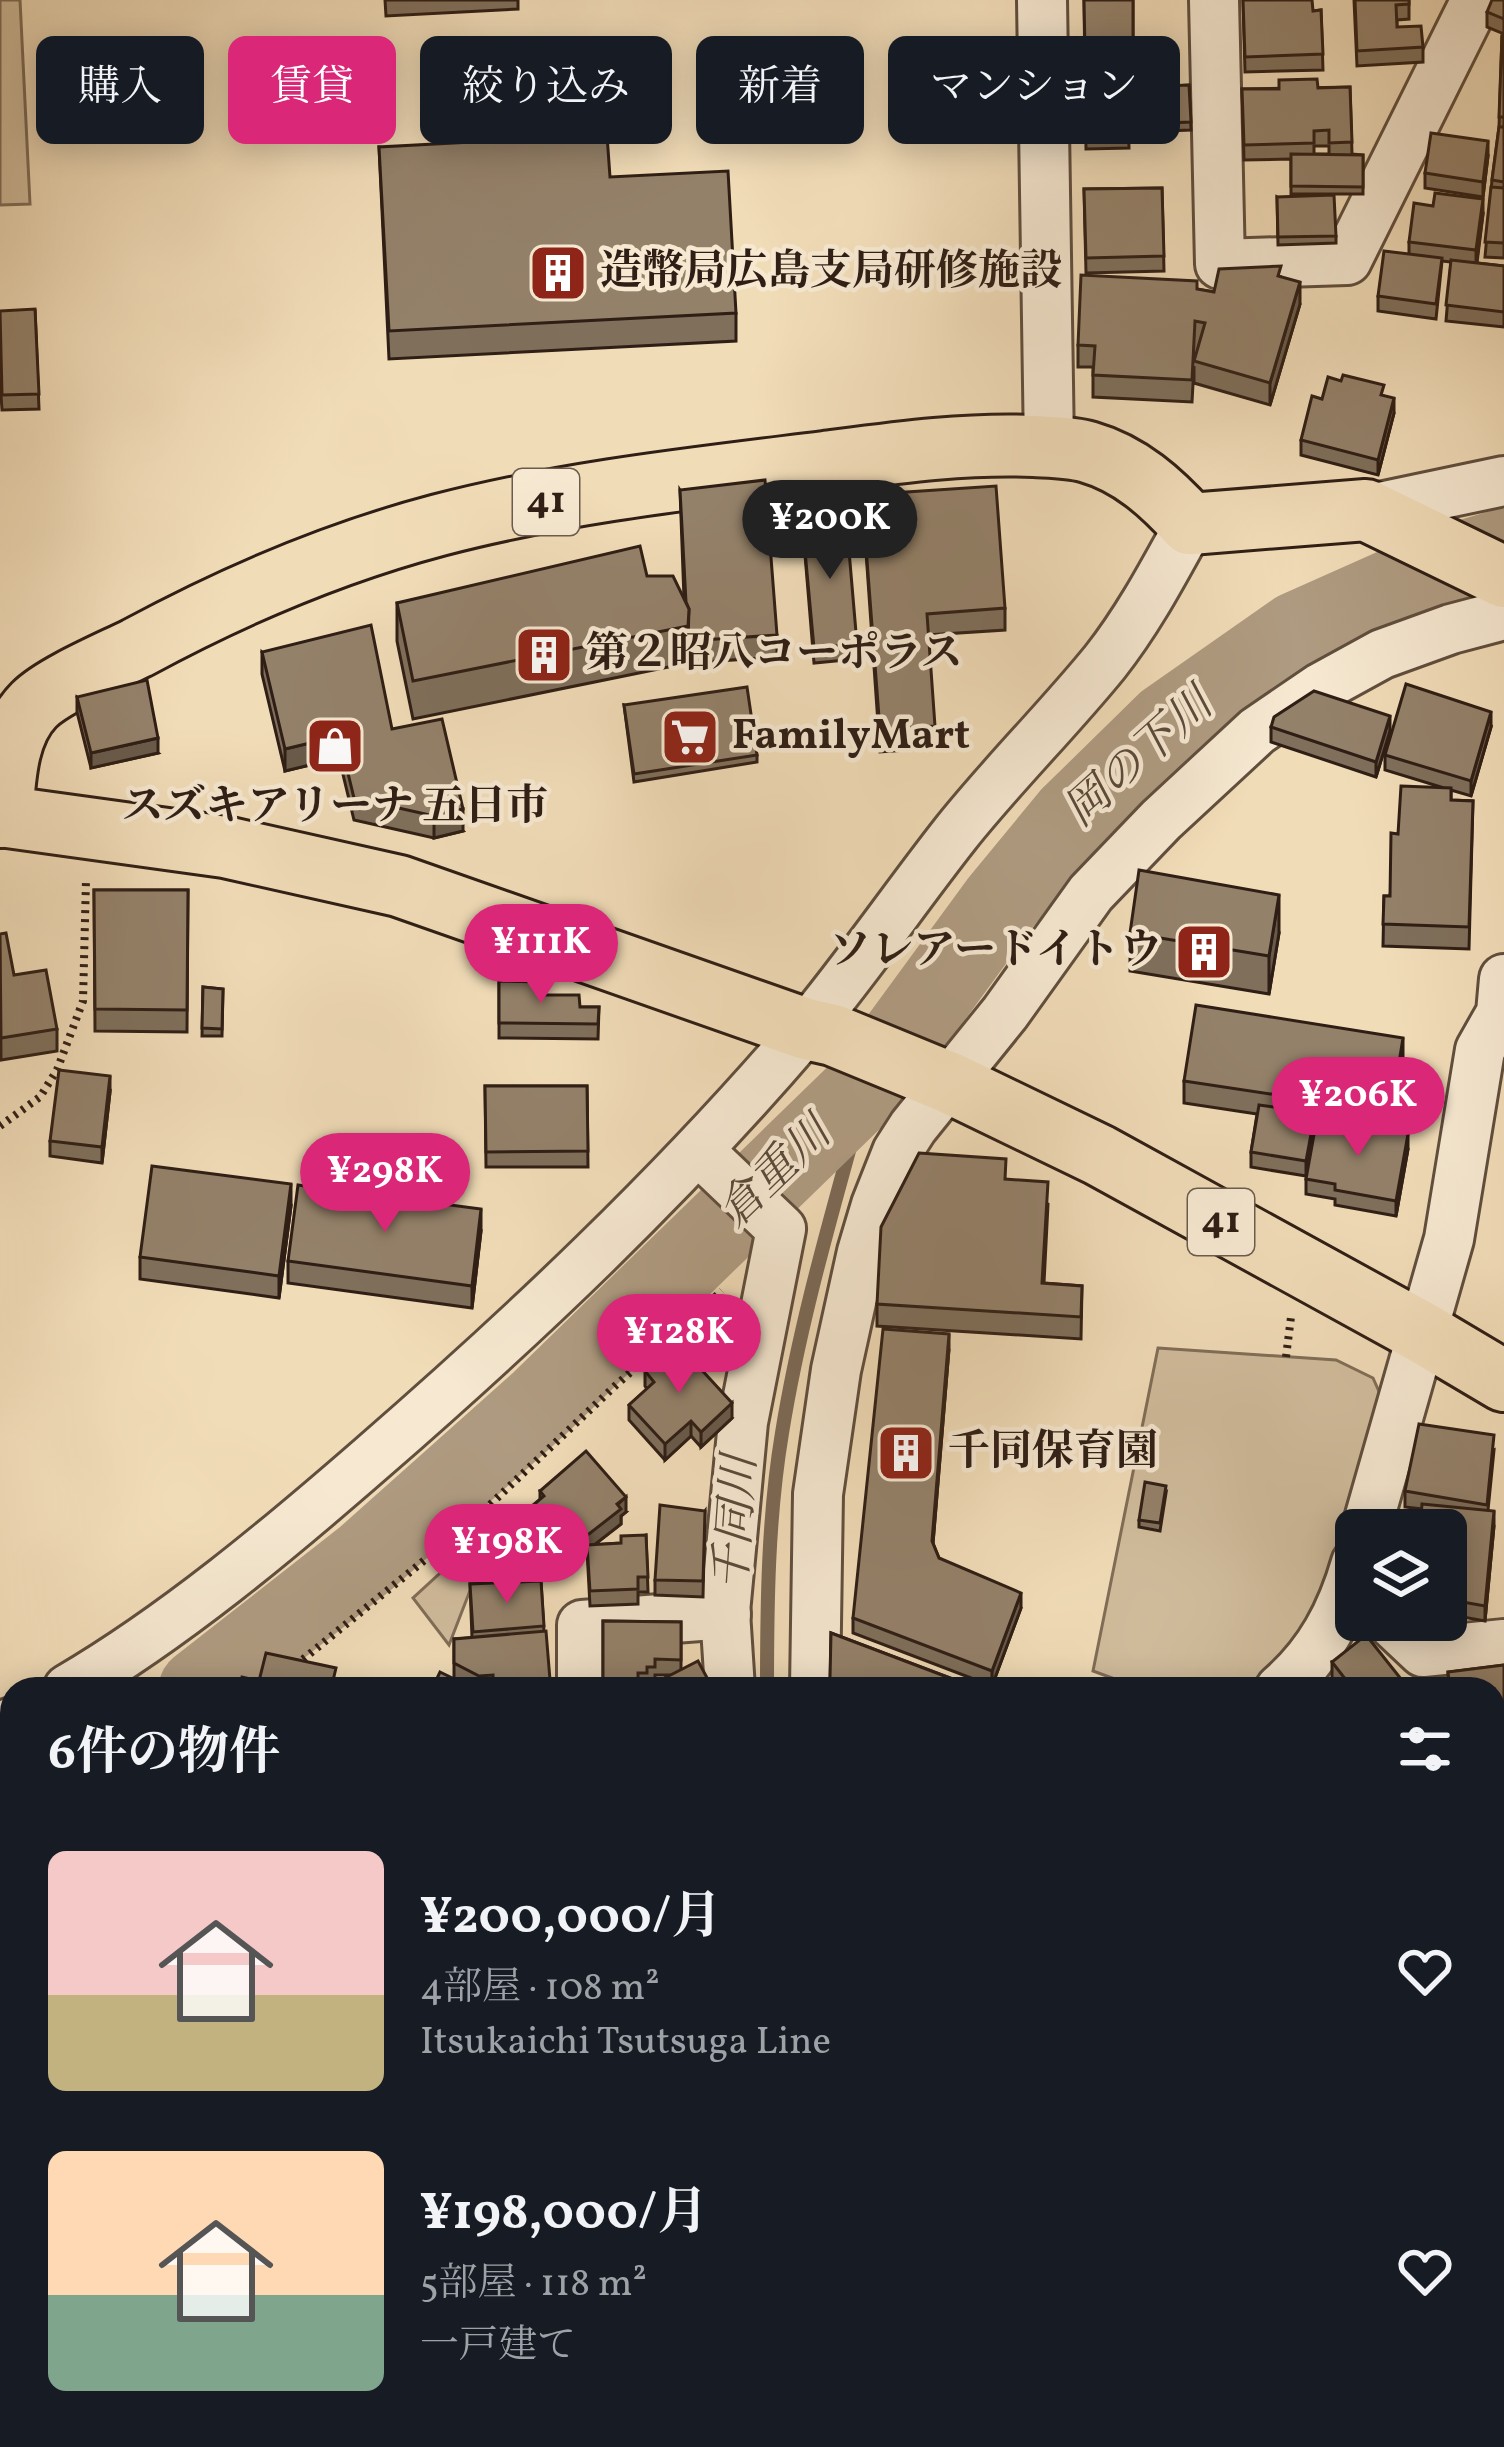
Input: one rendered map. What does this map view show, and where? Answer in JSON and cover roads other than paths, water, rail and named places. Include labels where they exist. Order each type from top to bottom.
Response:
[{"type":"main road","name":"41","points":[[1190,524],[1164,495],[1120,463],[1083,450],[1049,447],[963,447],[879,455],[580,496],[455,521],[346,554],[208,609],[49,693],[21,722],[12,744],[1,816],[225,847],[399,886],[819,1032],[941,1079],[1099,1155],[1504,1381]]},
{"type":"main road","points":[[1190,524],[1383,518],[1504,577]]},
{"type":"street","points":[[1042,0],[1049,447]]},
{"type":"street","points":[[1214,0],[1220,264],[1347,260],[1477,0]]},
{"type":"street","points":[[1383,518],[1504,481]]},
{"type":"street","points":[[89,1677],[240,1569],[336,1490],[706,1159],[819,1032],[960,828],[1107,659],[1154,590],[1190,524]]},
{"type":"street","points":[[815,1677],[818,1494],[836,1370],[862,1252],[897,1152],[941,1079],[977,1044],[1091,893],[1257,731],[1382,654],[1504,615]]},
{"type":"street","points":[[1372,1509],[1449,1239],[1501,1013],[1504,980]]},
{"type":"street","points":[[706,1159],[776,1225],[743,1422],[726,1614],[729,1677]]},
{"type":"street","points":[[582,1677],[582,1625],[726,1614]]},
{"type":"street","points":[[1296,1677],[1335,1621]]},
{"type":"street","points":[[1411,1641],[1423,1652],[1504,1644]]},
{"type":"waterway","name":"倉重川","points":[[214,1677],[365,1559],[540,1403],[867,1085],[1001,902],[1071,817],[1167,723],[1297,632],[1443,567],[1504,549]]},
{"type":"waterway","name":"千同川","points":[[767,1677],[771,1528],[782,1433],[809,1301],[867,1085]]},
{"type":"place","name":"造幣局広島支局研修施設","points":[[558,273]]},
{"type":"place","name":"第２昭八コーポラス","points":[[544,655]]},
{"type":"place","name":"FamilyMart","points":[[690,737]]},
{"type":"place","name":"スズキアリーナ 五日市","points":[[335,746]]},
{"type":"place","name":"ソレアードイトウ","points":[[1204,952]]},
{"type":"place","name":"千同保育園","points":[[906,1453]]},
{"type":"water label","name":"岡の下川","points":[[1140,759]]}]
